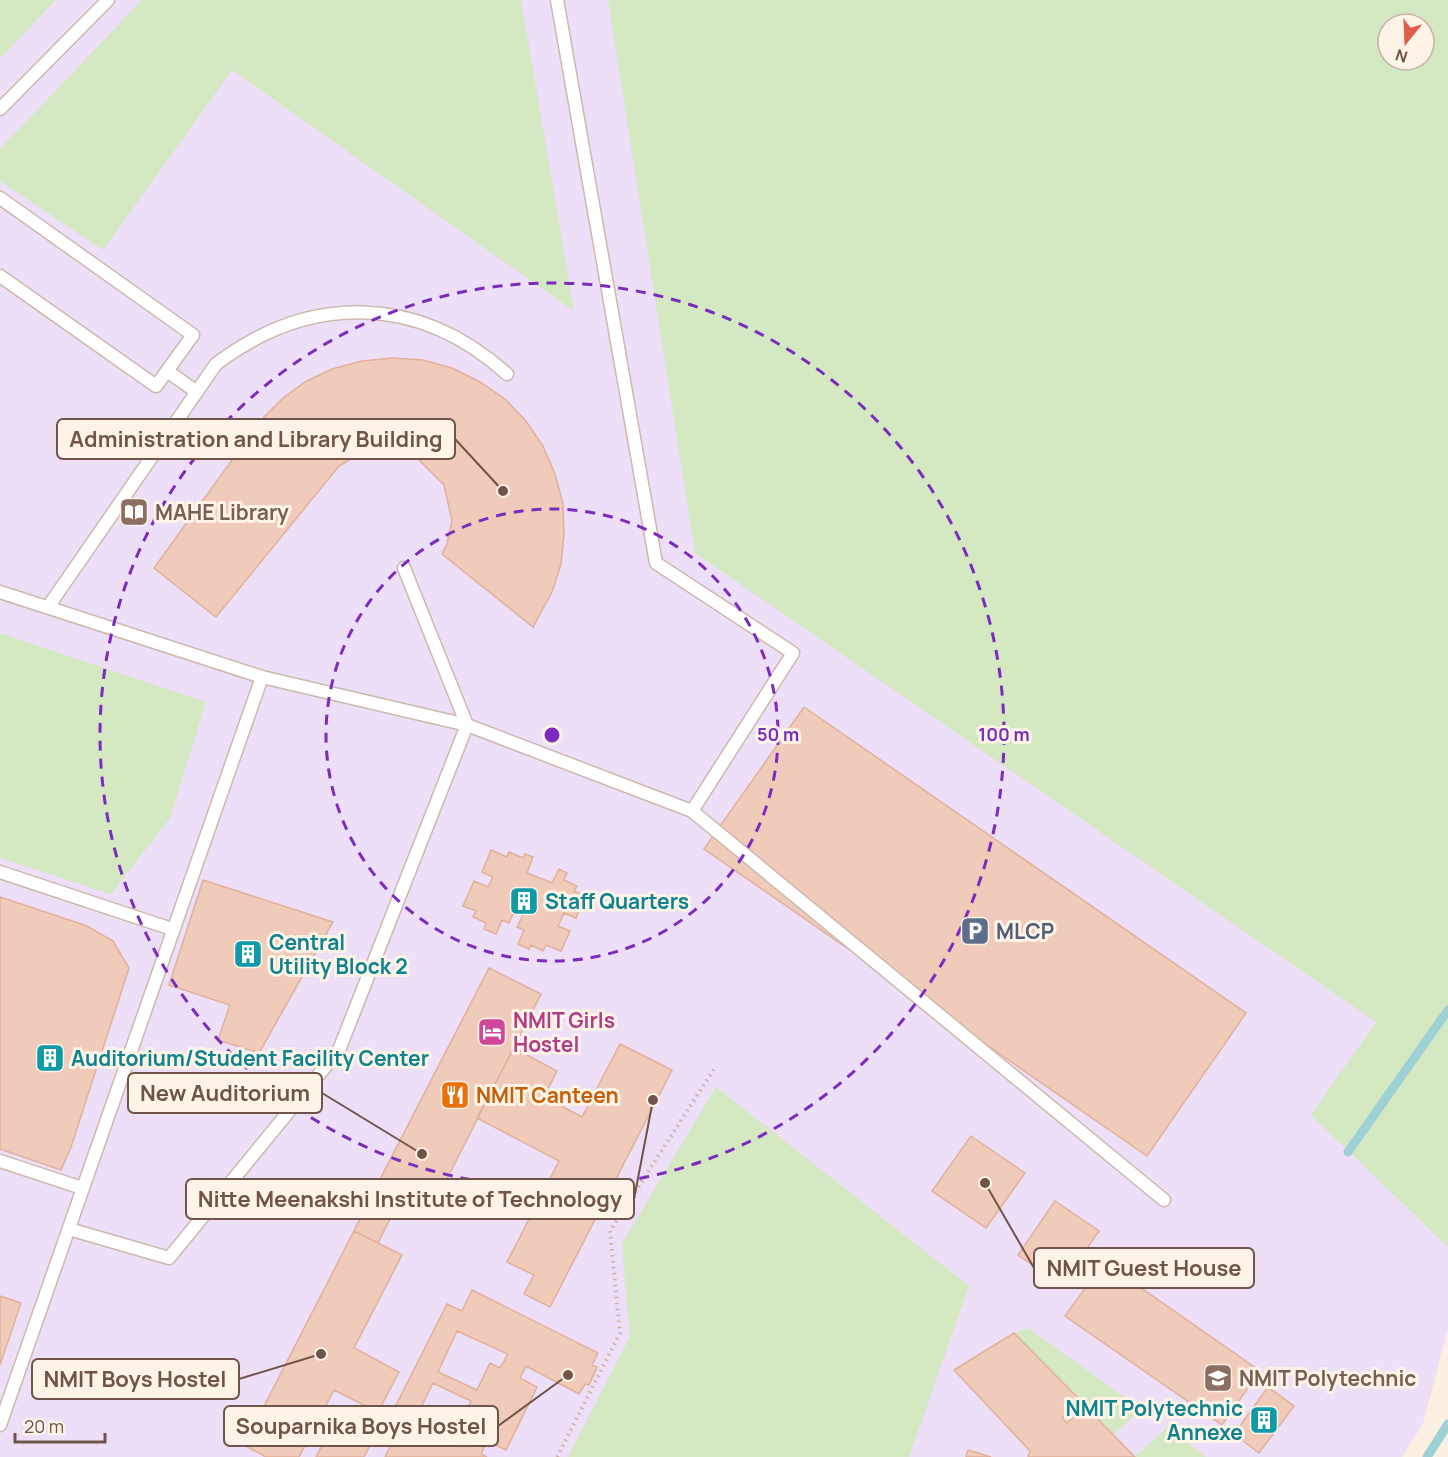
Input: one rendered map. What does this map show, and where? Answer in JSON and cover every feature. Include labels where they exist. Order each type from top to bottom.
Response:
[{"type":"lane","points":[[0,109],[108,0]]},
{"type":"lane","points":[[557,0],[656,563],[793,653],[692,811]]},
{"type":"lane","points":[[0,198],[193,335],[156,386],[0,276]]},
{"type":"lane","points":[[48,608],[216,364],[241,346],[268,331],[298,320],[359,311],[414,320],[439,328],[486,355],[507,374]]},
{"type":"lane","points":[[167,371],[197,392]]},
{"type":"lane","points":[[69,1229],[169,1258],[339,1050],[467,725],[404,568]]},
{"type":"lane","points":[[0,592],[262,677],[467,725],[692,811],[1164,1200]]},
{"type":"lane","points":[[0,1425],[172,928],[262,677]]},
{"type":"lane","points":[[0,872],[172,928]]},
{"type":"lane","points":[[0,1161],[82,1188]]},
{"type":"path","points":[[557,1457],[620,1333],[610,1231],[714,1069]]},
{"type":"shaded area","points":[[0,0],[1448,0],[1448,1328],[1423,1424],[1402,1457],[0,1457]]},
{"type":"green space","points":[[0,0],[56,0],[0,58]]},
{"type":"green space","points":[[142,0],[521,0],[574,311],[232,70],[103,250],[0,181],[0,149]]},
{"type":"green space","points":[[608,0],[1448,0],[1448,1247],[1311,1115],[1376,1022],[695,553]]},
{"type":"green space","points":[[0,633],[206,702],[170,818],[111,894],[0,858]]},
{"type":"green space","points":[[716,1087],[969,1286],[909,1457],[568,1457],[630,1337],[622,1244]]},
{"type":"green space","points":[[1028,1328],[1141,1409],[1113,1435],[1085,1406],[1067,1423],[1062,1418],[1079,1400],[1014,1333]]},
{"type":"green space","points":[[1167,1427],[1206,1457],[1135,1457]]},
{"type":"building","points":[[392,358],[423,360],[452,368],[480,382],[505,399],[526,421],[543,446],[555,474],[563,504],[564,534],[561,564],[552,592],[533,627],[442,554],[447,544],[452,521],[444,485],[418,459],[395,450],[359,454],[339,466],[216,617],[154,568],[261,420],[282,399],[305,382],[332,369],[362,361]]},
{"type":"building","name":"MLCP","points":[[804,707],[1246,1013],[1147,1156],[704,849]]},
{"type":"building","name":"Staff Quarters","points":[[491,850],[507,857],[509,852],[523,858],[525,854],[533,857],[527,873],[552,883],[559,869],[567,873],[564,880],[577,886],[574,891],[585,896],[576,918],[564,913],[558,926],[570,931],[561,951],[546,945],[543,951],[531,945],[529,949],[518,944],[524,930],[517,927],[526,909],[517,905],[509,923],[502,920],[496,934],[484,929],[486,923],[473,917],[476,911],[463,906],[474,881],[488,887],[493,877],[482,872]]},
{"type":"building","name":"Central Utility Block 2","points":[[203,880],[333,922],[259,1053],[218,1040],[230,1005],[169,985]]},
{"type":"building","name":"Auditorium/Student Facility Center","points":[[0,897],[87,926],[113,941],[129,968],[71,1147],[61,1170],[0,1149]]},
{"type":"building","points":[[489,968],[541,994],[428,1216],[375,1189]]},
{"type":"building","points":[[620,1044],[672,1070],[550,1307],[524,1294],[534,1275],[507,1262],[559,1161],[477,1118],[514,1048],[557,1071],[544,1097],[582,1117]]},
{"type":"building","points":[[971,1136],[1025,1173],[986,1228],[932,1191]]},
{"type":"building","points":[[375,1189],[399,1201],[378,1243],[354,1231]]},
{"type":"building","points":[[1055,1201],[1099,1231],[1062,1285],[1018,1255]]},
{"type":"building","points":[[354,1231],[402,1255],[354,1348],[399,1372],[378,1412],[334,1390],[299,1457],[266,1457],[244,1445]]},
{"type":"building","points":[[1104,1262],[1260,1371],[1222,1425],[1065,1316]]},
{"type":"building","points":[[472,1290],[598,1353],[592,1365],[597,1367],[589,1385],[585,1384],[579,1394],[526,1366],[520,1378],[537,1387],[506,1450],[487,1441],[481,1454],[487,1457],[385,1457],[398,1430],[386,1425],[447,1304],[462,1311]],"holes":[[[457,1331],[508,1354],[500,1368],[490,1363],[477,1390],[438,1372]],[[433,1383],[471,1401],[459,1428],[470,1433],[464,1447],[413,1424]]]},
{"type":"building","points":[[0,1296],[21,1303],[0,1365]]},
{"type":"building","points":[[1014,1333],[1080,1400],[1062,1418],[1067,1423],[1085,1406],[1135,1457],[1028,1457],[1030,1451],[954,1370]]},
{"type":"building","name":"NMIT Polytechnic Annexe","points":[[1268,1387],[1294,1406],[1259,1453],[1234,1434]]},
{"type":"building","points":[[334,1421],[372,1441],[364,1457],[316,1457]]},
{"type":"building","points":[[968,1450],[991,1457],[966,1457]]},
{"type":"waterway","points":[[1348,1152],[1448,1010]]},
{"type":"waterway","points":[[1427,1457],[1448,1424]]},
{"type":"place","name":"Administration and Library Building","points":[[503,491]]},
{"type":"place","name":"MAHE Library","points":[[134,512]]},
{"type":"place","name":"Staff Quarters","points":[[524,901]]},
{"type":"place","name":"MLCP","points":[[975,931]]},
{"type":"place","name":"Central Utility Block 2","points":[[248,954]]},
{"type":"place","name":"NMIT Girls Hostel","points":[[492,1032]]},
{"type":"place","name":"Auditorium/Student Facility Center","points":[[50,1058]]},
{"type":"place","name":"NMIT Canteen","points":[[455,1095]]},
{"type":"place","name":"Nitte Meenakshi Institute of Technology","points":[[653,1100]]},
{"type":"place","name":"New Auditorium","points":[[422,1154]]},
{"type":"place","name":"NMIT Guest House","points":[[985,1183]]},
{"type":"place","name":"NMIT Boys Hostel","points":[[321,1354]]},
{"type":"place","name":"Souparnika Boys Hostel","points":[[568,1375]]},
{"type":"place","name":"NMIT Polytechnic","points":[[1218,1378]]},
{"type":"place","name":"NMIT Polytechnic Annexe","points":[[1264,1420]]}]
